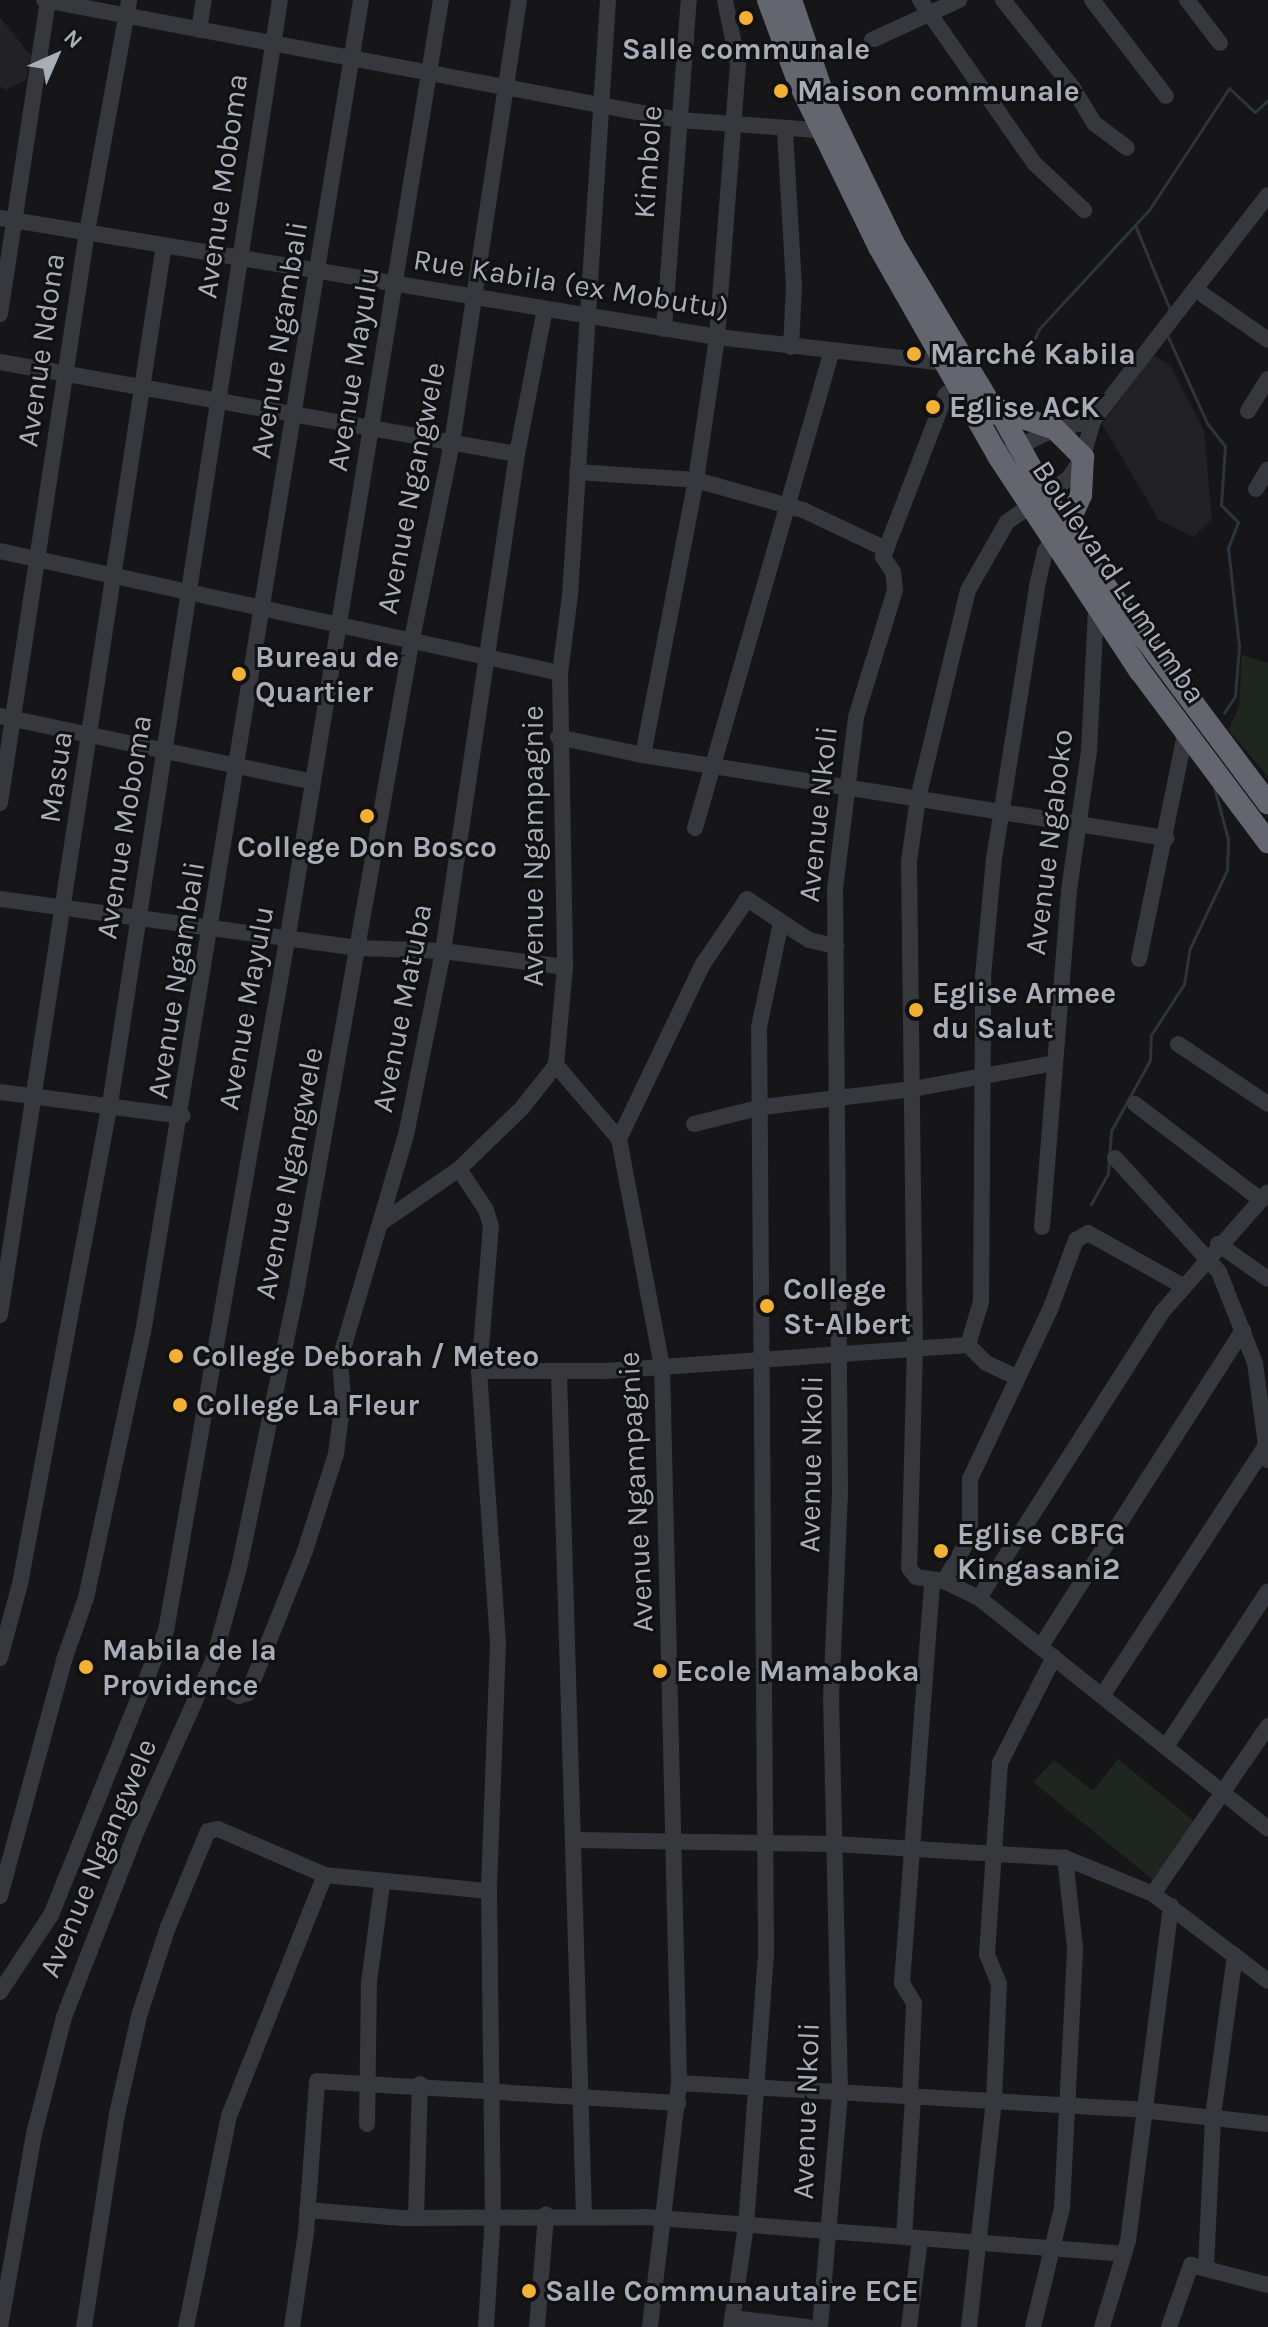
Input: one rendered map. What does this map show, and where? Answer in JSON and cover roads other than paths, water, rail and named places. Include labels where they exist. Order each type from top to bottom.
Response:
[{"type":"highway","name":"Boulevard Lumumba","points":[[768,0],[944,363],[978,422],[1007,452],[1059,533],[1268,803]]},
{"type":"highway","name":"Boulevard Lumumba","points":[[791,0],[830,130],[989,402],[999,410],[1007,452]]},
{"type":"highway","points":[[978,422],[999,410],[1055,429],[1083,457],[1081,495],[1059,533]]},
{"type":"highway","name":"Boulevard Lumumba","points":[[1059,533],[1096,607],[1185,734],[1268,842]]},
{"type":"street","points":[[199,30],[204,0]]},
{"type":"street","name":"Avenue Moboma","points":[[0,1658],[20,1584],[110,1104],[280,0]]},
{"type":"street","name":"Avenue Ngambali","points":[[0,1896],[64,1660],[86,1598],[143,1333],[266,606],[361,0]]},
{"type":"street","name":"Avenue Mayulu","points":[[0,1992],[51,1915],[166,1631],[288,935],[432,74],[441,0]]},
{"type":"street","name":"Avenue Ngangwele","points":[[0,2327],[34,2134],[64,2017],[137,1830],[205,1680],[239,1568],[360,948],[411,644],[452,443],[519,0]]},
{"type":"street","name":"Avenue Ngampagnie","points":[[608,0],[577,472],[560,673],[558,737],[565,967],[556,1065],[619,1139],[662,1366],[677,1842],[679,2083],[650,2327]]},
{"type":"street","name":"Kimbole","points":[[664,329],[689,0]]},
{"type":"street","points":[[643,755],[696,480],[717,337],[738,64],[725,0]]},
{"type":"street","points":[[920,0],[1001,109],[1034,163],[1084,210]]},
{"type":"street","points":[[872,40],[931,17],[959,0]]},
{"type":"street","points":[[1003,0],[1073,88],[1094,123],[1127,148]]},
{"type":"street","points":[[1092,0],[1166,96]]},
{"type":"street","points":[[1187,0],[1220,43]]},
{"type":"street","points":[[0,314],[8,219],[46,1],[127,8],[199,30],[679,120],[785,131],[830,130]]},
{"type":"street","name":"Avenue Ndona","points":[[0,803],[7,718],[37,560],[68,373],[87,232],[127,8]]},
{"type":"street","points":[[785,131],[794,286],[791,347]]},
{"type":"street","points":[[1266,203],[1093,421],[1083,457],[1063,486],[1007,522],[968,590],[918,798],[909,861],[915,1346],[909,1568],[979,1598],[1104,1693],[1268,1829]]},
{"type":"street","name":"Rue Kabila (ex Mobutu)","points":[[8,219],[664,329],[791,347],[944,363]]},
{"type":"street","name":"Masua","points":[[0,1315],[66,907],[164,245]]},
{"type":"street","points":[[1195,289],[1268,340]]},
{"type":"street","name":"Avenue Matuba","points":[[205,1680],[243,1697],[328,1484],[341,1431],[339,1365],[406,1135],[443,951],[517,454],[545,309]]},
{"type":"street","points":[[695,828],[717,765],[832,350]]},
{"type":"street","points":[[0,362],[219,400],[294,417],[517,454]]},
{"type":"street","points":[[1248,411],[1268,379]]},
{"type":"street","points":[[577,472],[696,480],[787,505],[885,556],[946,394]]},
{"type":"street","points":[[1007,452],[1055,429],[1093,421]]},
{"type":"street","points":[[1256,489],[1268,469]]},
{"type":"street","points":[[968,1345],[981,1302],[984,963],[1002,811],[1037,586],[1059,533]]},
{"type":"street","points":[[0,551],[116,577],[191,589],[488,661],[560,673]]},
{"type":"street","name":"Avenue Nkoli","points":[[820,2327],[840,2092],[831,1699],[840,1354],[835,889],[856,717],[895,590],[893,572],[885,556]]},
{"type":"street","name":"Avenue Ngaboko","points":[[1042,1227],[1055,1063],[1091,727],[1096,607]]},
{"type":"street","points":[[7,718],[164,747],[312,782]]},
{"type":"street","points":[[1139,959],[1185,734]]},
{"type":"street","points":[[558,737],[643,755],[1166,838]]},
{"type":"street","points":[[0,899],[288,935],[360,948],[443,951],[565,967]]},
{"type":"street","points":[[619,1139],[689,991],[744,902],[751,900],[809,940],[836,946]]},
{"type":"street","points":[[781,923],[759,1027],[764,1357],[762,1844],[766,1952],[746,2226],[732,2323],[807,2327]]},
{"type":"street","points":[[1178,1044],[1268,1104]]},
{"type":"street","points":[[694,1124],[762,1107],[838,1094],[913,1089],[1055,1063]]},
{"type":"street","points":[[381,1223],[459,1169],[522,1108],[556,1065]]},
{"type":"street","points":[[0,1092],[110,1104],[182,1116]]},
{"type":"street","points":[[979,1598],[1181,1285],[1264,1196],[1135,1104]]},
{"type":"street","points":[[1115,1158],[1212,1249],[1268,1279]]},
{"type":"street","points":[[459,1169],[486,1210],[491,1226],[479,1371],[498,1643],[489,1891],[493,2215],[486,2327]]},
{"type":"street","points":[[909,2327],[914,2003],[902,1983],[911,1851],[938,1582],[970,1537],[970,1479],[1081,1234],[1088,1233],[1181,1285]]},
{"type":"street","points":[[1104,1693],[1266,1454],[1264,1391],[1212,1249]]},
{"type":"street","points":[[969,2327],[994,2101],[999,1984],[987,1954],[990,1852],[1002,1757],[1047,1652],[1243,1330]]},
{"type":"street","points":[[479,1371],[559,1373],[915,1346],[968,1345],[986,1363],[1018,1378]]},
{"type":"street","points":[[559,1373],[584,2214]]},
{"type":"street","points":[[1167,1745],[1268,1591]]},
{"type":"street","points":[[1153,1894],[1268,1726]]},
{"type":"street","points":[[84,2327],[139,2016],[205,1836],[218,1829],[325,1875],[382,1884],[489,1891]]},
{"type":"street","points":[[575,1840],[835,1844],[1065,1858],[1153,1894],[1268,1981]]},
{"type":"street","points":[[1033,2327],[1056,2247],[1068,2106],[1075,1947],[1065,1858]]},
{"type":"street","points":[[186,2327],[229,2116],[325,1875]]},
{"type":"street","points":[[367,2124],[369,1982],[382,1884]]},
{"type":"street","points":[[1102,2327],[1124,2254],[1171,1906]]},
{"type":"street","points":[[1206,2267],[1213,2116],[1235,1955]]},
{"type":"street","points":[[292,2327],[307,2210],[314,2085],[323,2079],[581,2093],[678,2103]]},
{"type":"street","points":[[679,2083],[1142,2110],[1268,2124]]},
{"type":"street","points":[[416,2218],[420,2084]]},
{"type":"street","points":[[307,2210],[416,2218],[584,2214],[1124,2254]]},
{"type":"street","points":[[537,2327],[546,2214]]},
{"type":"street","points":[[1169,2327],[1190,2267],[1206,2267],[1268,2285]]},
{"type":"waterway","points":[[1026,357],[1039,329],[1149,210],[1229,88],[1255,112],[1268,100]]},
{"type":"waterway","points":[[1135,225],[1170,310]]},
{"type":"waterway","points":[[1168,337],[1207,423],[1225,446],[1221,505],[1238,522],[1228,548],[1239,646],[1235,696],[1224,713]]},
{"type":"waterway","points":[[1091,1204],[1108,1173],[1111,1131],[1150,1060],[1151,1035],[1184,984],[1190,948],[1227,870],[1228,839],[1214,787]]},
{"type":"place","name":"Salle communale","points":[[746,18]]},
{"type":"place","name":"Maison communale","points":[[781,91]]},
{"type":"place","name":"Marché Kabila","points":[[914,354]]},
{"type":"place","name":"Eglise ACK","points":[[933,407]]},
{"type":"place","name":"Bureau de Quartier","points":[[239,674]]},
{"type":"place","name":"College Don Bosco","points":[[367,816]]},
{"type":"place","name":"Eglise Armee du Salut","points":[[916,1010]]},
{"type":"place","name":"College St-Albert","points":[[767,1306]]},
{"type":"place","name":"College Deborah / Meteo","points":[[176,1356]]},
{"type":"place","name":"College La Fleur","points":[[180,1405]]},
{"type":"place","name":"Eglise CBFG Kingasani2","points":[[941,1551]]},
{"type":"place","name":"Mabila de la Providence","points":[[86,1667]]},
{"type":"place","name":"Ecole Mamaboka","points":[[660,1671]]},
{"type":"place","name":"Salle Communautaire ECE","points":[[529,2291]]}]
